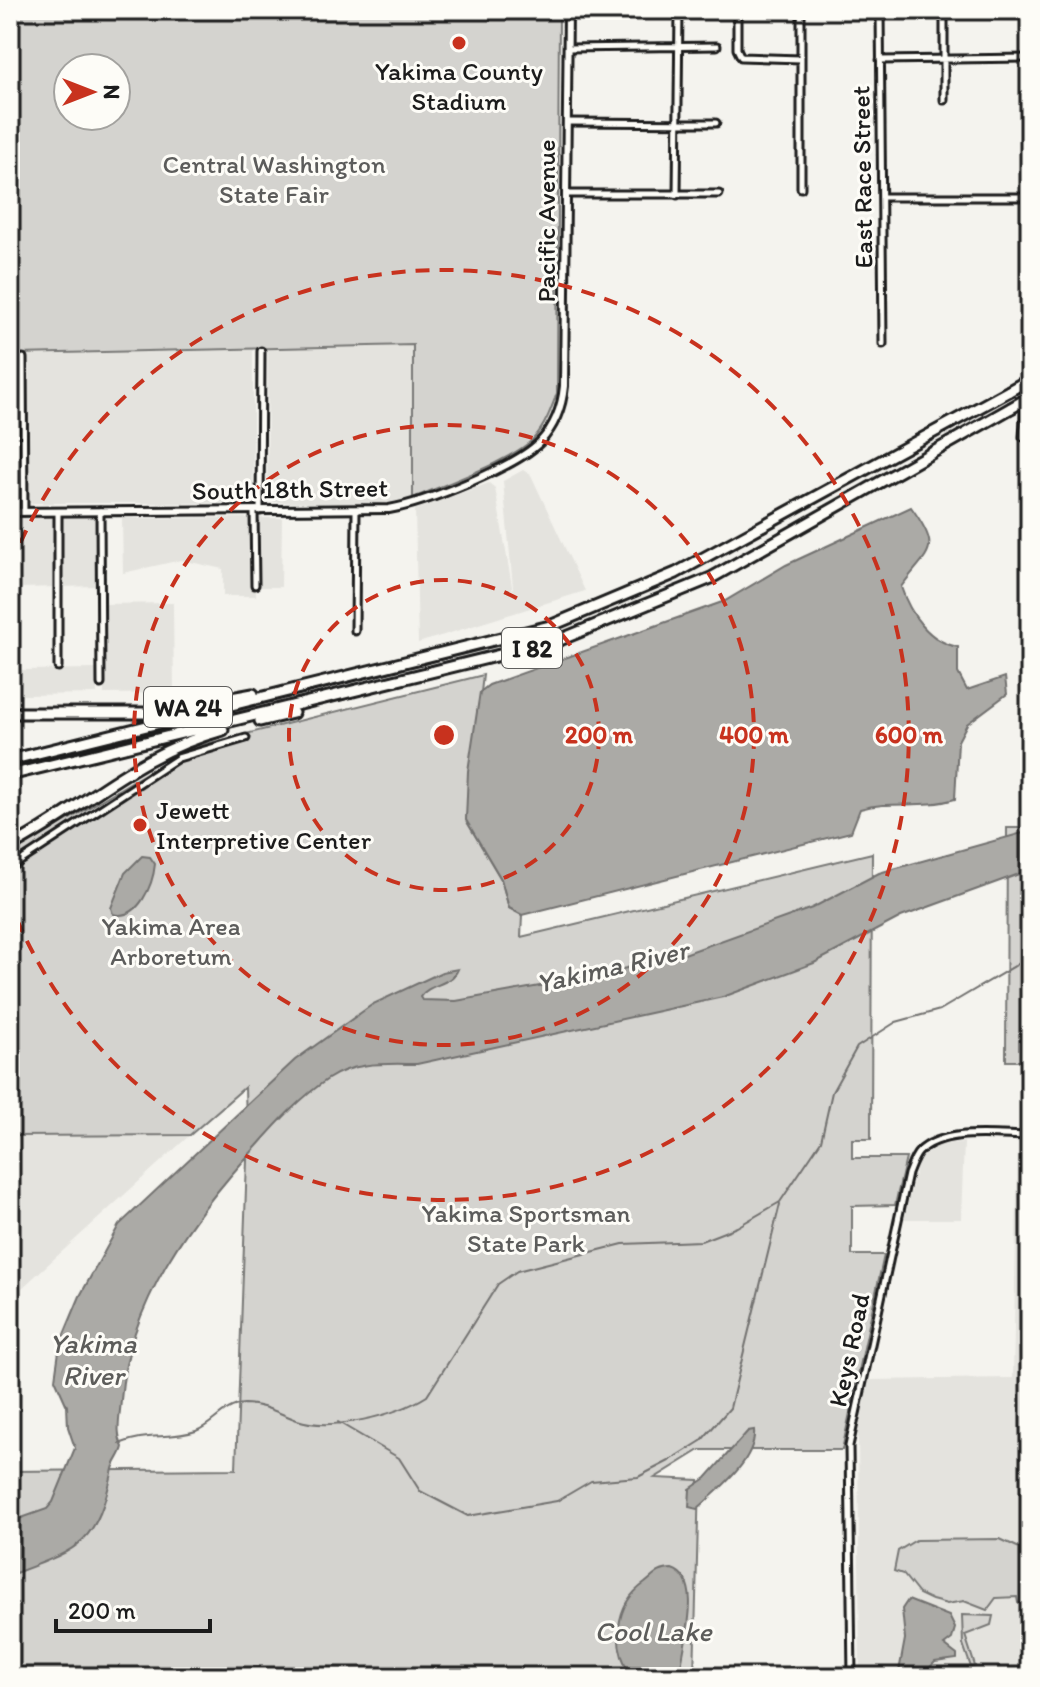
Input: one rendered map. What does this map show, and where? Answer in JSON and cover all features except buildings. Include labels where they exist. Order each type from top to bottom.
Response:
[{"type":"highway","name":"I 82","points":[[10,760],[363,675],[550,626],[676,573],[1030,379]]},
{"type":"highway","name":"I 82","points":[[10,775],[557,641],[711,578],[1030,397]]},
{"type":"highway","name":"WA 24","points":[[10,713],[150,713],[363,675]]},
{"type":"highway","name":"WA 24","points":[[10,847],[148,758],[172,746],[380,686]]},
{"type":"street","name":"Pacific Avenue","points":[[550,429],[559,410],[564,386],[568,10]]},
{"type":"street","points":[[677,195],[679,10]]},
{"type":"street","points":[[737,10],[737,49],[741,57],[801,59]]},
{"type":"street","points":[[801,10],[801,188]]},
{"type":"street","name":"East Race Street","points":[[880,10],[883,344]]},
{"type":"street","points":[[944,10],[944,100]]},
{"type":"street","points":[[568,48],[717,46]]},
{"type":"street","points":[[880,60],[1030,58]]},
{"type":"street","points":[[567,122],[716,123]]},
{"type":"street","points":[[566,194],[719,194]]},
{"type":"street","points":[[884,197],[1030,197]]},
{"type":"street","points":[[1023,437],[1027,428],[1030,344]]},
{"type":"street","points":[[255,585],[261,351]]},
{"type":"street","points":[[23,358],[24,512]]},
{"type":"street","name":"South 18th Street","points":[[10,512],[389,509],[419,503],[525,454],[550,429]]},
{"type":"street","points":[[355,631],[356,510]]},
{"type":"street","points":[[100,511],[101,684]]},
{"type":"street","points":[[58,512],[58,667]]},
{"type":"street","points":[[10,868],[178,758],[246,738]]},
{"type":"street","name":"Keys Road","points":[[852,1677],[849,1446],[908,1174],[917,1153],[933,1142],[952,1137],[1030,1136]]},
{"type":"shaded area","points":[[10,293],[18,293],[19,505],[16,507],[10,507]]},
{"type":"shaded area","points":[[413,345],[413,498],[380,504],[267,502],[268,348]]},
{"type":"shaded area","points":[[253,349],[253,503],[28,503],[28,354]]},
{"type":"shaded area","points":[[523,470],[531,475],[585,591],[418,643],[415,510],[489,483],[495,488],[514,598],[503,481]]},
{"type":"shaded area","points":[[95,517],[96,586],[20,588],[19,518]]},
{"type":"shaded area","points":[[122,518],[282,518],[281,587],[256,587],[256,596],[223,596],[223,569],[181,560],[123,573]]},
{"type":"shaded area","points":[[173,603],[174,693],[104,694],[102,604]]},
{"type":"shaded area","points":[[97,669],[97,694],[22,695],[21,670]]},
{"type":"shaded area","points":[[190,1135],[10,1299],[10,1136]]},
{"type":"shaded area","points":[[1018,1140],[1030,1140],[1030,1677],[860,1677],[858,1432],[868,1380],[1013,1378]]},
{"type":"shaded area","points":[[964,1142],[961,1219],[904,1219],[917,1165],[923,1156],[941,1144]]},
{"type":"green space","name":"Central Washington State Fair","points":[[10,10],[559,10],[557,393],[535,437],[496,463],[413,498],[413,345],[18,354],[19,294],[10,293]]},
{"type":"green space","name":"Yakima Sportsman State Park","points":[[483,675],[466,820],[501,879],[509,908],[522,915],[521,937],[872,853],[871,1139],[852,1139],[852,1158],[906,1158],[895,1205],[852,1206],[852,1255],[884,1255],[842,1450],[700,1450],[655,1478],[699,1480],[694,1677],[10,1677],[10,1471],[236,1469],[247,1160],[245,1087],[190,1135],[10,1136],[10,855],[186,749]]},
{"type":"green space","points":[[1007,828],[1030,828],[1030,1049],[1024,1049],[1023,1061],[1006,1061]]},
{"type":"green space","points":[[1000,1539],[1026,1551],[1024,1569],[1030,1571],[1030,1602],[1018,1603],[1017,1597],[996,1598],[987,1610],[964,1601],[947,1604],[919,1594],[903,1574],[894,1571],[898,1551],[916,1540]]},
{"type":"green space","points":[[962,1615],[993,1616],[991,1625],[965,1635],[975,1666],[971,1667],[963,1644]]},
{"type":"water","points":[[911,507],[929,542],[925,557],[901,587],[910,607],[930,633],[958,647],[958,673],[967,690],[1005,677],[1007,694],[967,724],[958,741],[955,799],[931,804],[872,806],[860,809],[851,832],[522,915],[509,908],[501,879],[466,820],[468,771],[480,692],[489,685],[725,601],[786,565]]},
{"type":"water","name":"Yakima River","points":[[1030,831],[1030,870],[901,917],[814,963],[723,997],[417,1064],[360,1066],[338,1073],[318,1086],[273,1128],[210,1201],[168,1262],[150,1295],[126,1364],[119,1425],[123,1447],[100,1514],[91,1530],[69,1550],[10,1575],[10,1522],[47,1509],[53,1502],[75,1448],[68,1427],[67,1406],[55,1379],[60,1344],[80,1296],[119,1225],[295,1060],[373,1004],[442,972],[458,969],[450,979],[424,992],[420,997],[422,1000],[456,1001],[676,957],[812,908],[879,873]]},
{"type":"water","points":[[142,856],[150,857],[155,864],[148,890],[130,912],[113,914],[111,908],[125,873]]},
{"type":"water","points":[[754,1430],[749,1452],[734,1474],[697,1509],[689,1507],[690,1489],[706,1478],[748,1431]]},
{"type":"water","name":"Cool Lake","points":[[672,1569],[682,1576],[690,1601],[680,1677],[632,1677],[621,1653],[619,1627],[622,1614],[634,1592],[657,1573]]},
{"type":"water","points":[[908,1600],[949,1616],[955,1628],[952,1639],[944,1645],[957,1655],[957,1659],[935,1662],[921,1677],[898,1677],[905,1639],[902,1609]]},
{"type":"waterway","points":[[119,1444],[138,1438],[196,1431],[230,1408],[244,1404],[265,1407],[297,1420],[328,1424],[364,1420],[414,1403],[427,1396],[498,1284],[517,1271],[623,1244],[701,1241],[737,1227],[780,1202],[821,1141],[832,1092],[857,1047],[896,1022],[940,1010],[1030,957]]},
{"type":"waterway","points":[[338,1422],[399,1458],[420,1491],[468,1516],[557,1501],[591,1481],[638,1477],[701,1441],[730,1408],[780,1204]]},
{"type":"place","name":"Yakima County Stadium","points":[[459,43]]},
{"type":"place","name":"Jewett Interpretive Center","points":[[140,825]]},
{"type":"park label","name":"Yakima Area Arboretum","points":[[171,941]]}]
